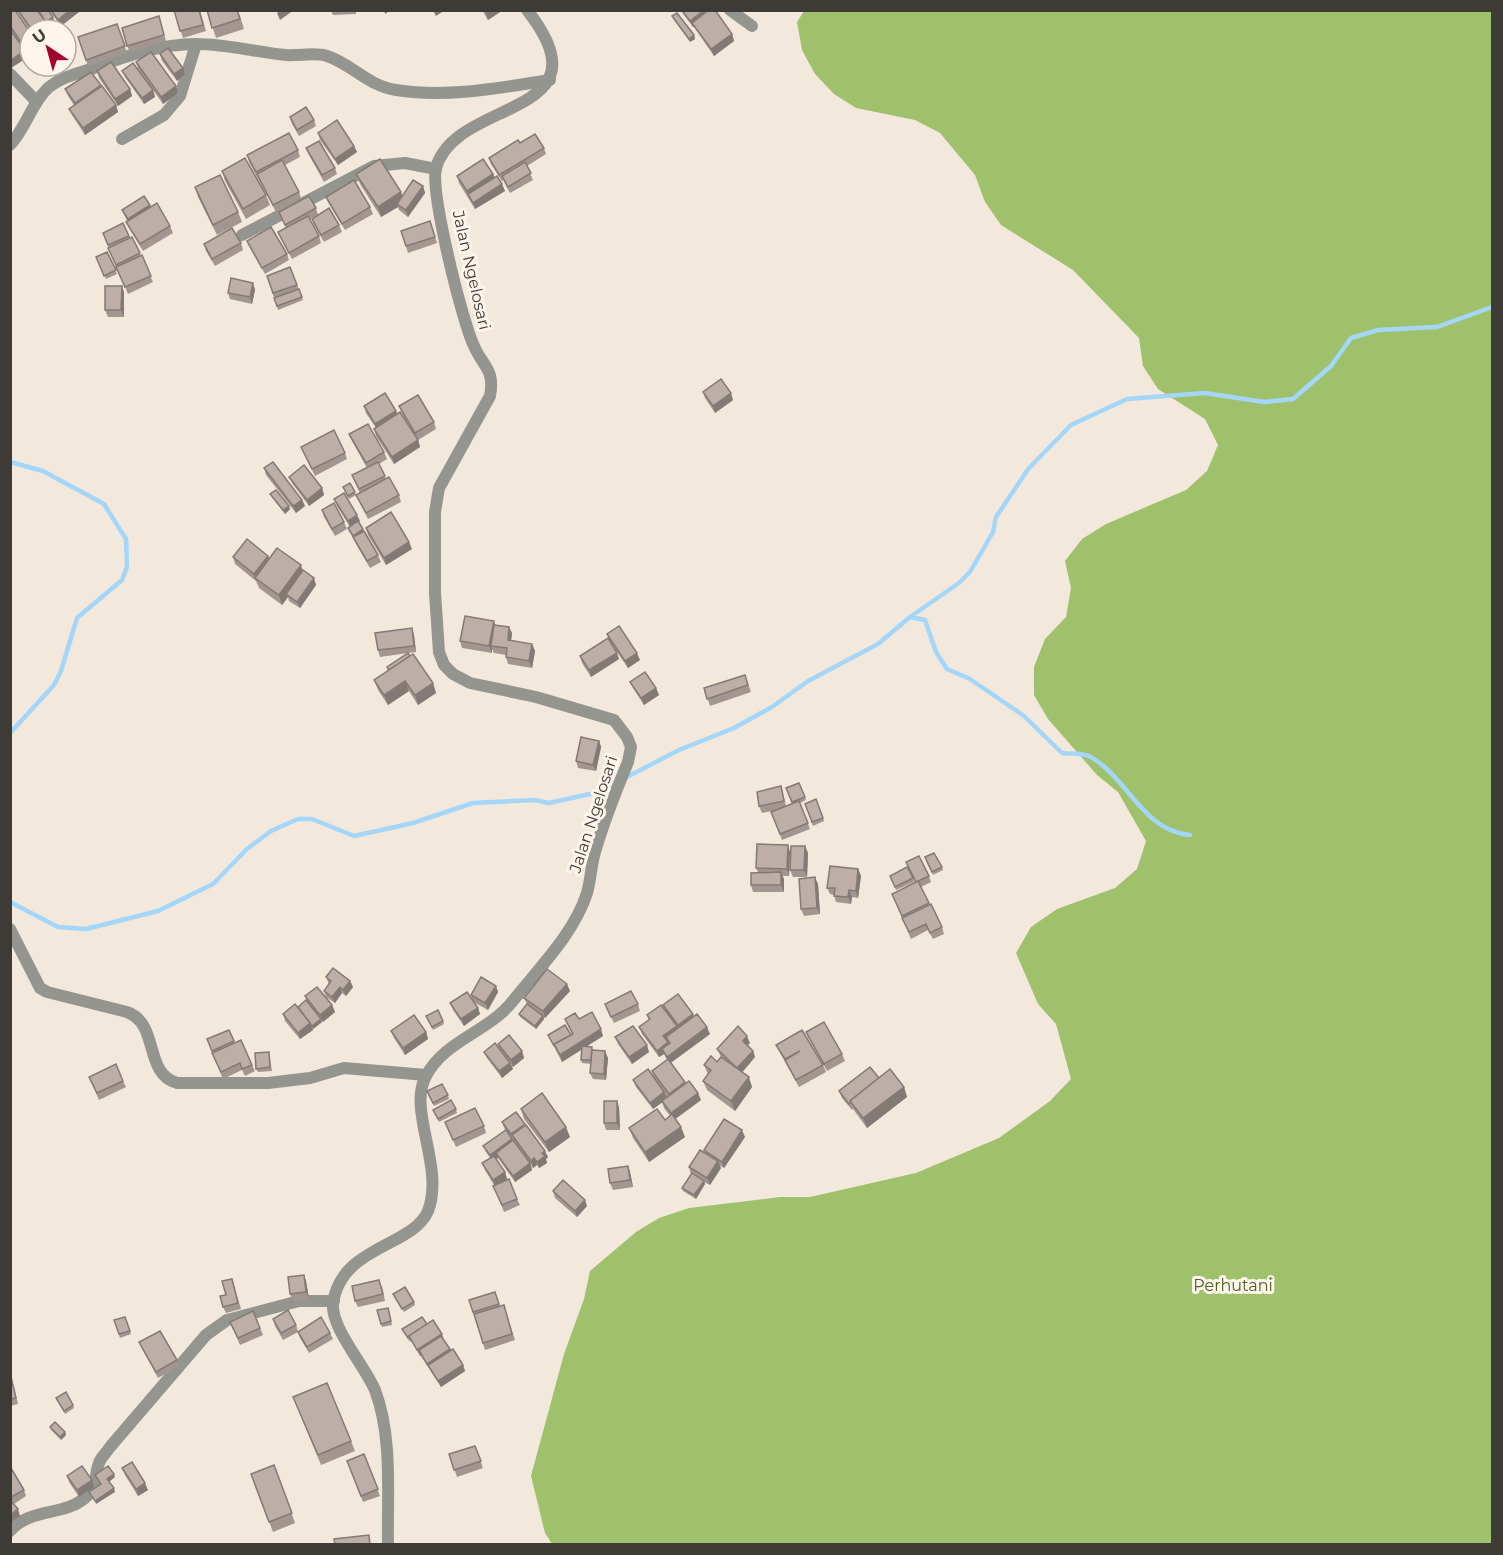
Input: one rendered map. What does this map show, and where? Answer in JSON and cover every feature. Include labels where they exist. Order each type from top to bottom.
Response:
[{"type":"street","points":[[242,235],[375,166],[405,163],[436,169],[450,146],[476,125],[541,91],[550,80],[553,68],[551,54],[538,24],[527,10]]},
{"type":"street","points":[[730,10],[752,26]]},
{"type":"street","points":[[10,145],[36,101],[49,87],[64,78],[166,46],[196,44],[284,54],[324,55],[337,60],[372,84],[423,93],[461,94],[550,80]]},
{"type":"street","points":[[122,139],[164,115],[180,96],[196,44]]},
{"type":"street","points":[[10,74],[36,101]]},
{"type":"street","name":"Jalan Ngelosari","points":[[426,1075],[446,1051],[501,1015],[569,929],[586,893],[595,853],[628,762],[631,747],[622,729],[614,720],[536,697],[470,683],[453,674],[444,664],[439,652],[435,536],[440,488],[490,396],[492,384],[490,370],[474,347],[462,311],[442,224],[436,169]]},
{"type":"street","points":[[10,930],[40,988],[47,992],[127,1012],[137,1017],[145,1028],[158,1070],[169,1081],[177,1083],[268,1083],[310,1078],[344,1068],[426,1075],[420,1089],[432,1164],[432,1192],[428,1212],[417,1224],[360,1258],[345,1275],[334,1301],[334,1317],[375,1391],[384,1432],[388,1474],[388,1545]]},
{"type":"street","points":[[10,1531],[19,1521],[54,1509],[69,1509],[86,1498],[94,1488],[99,1462],[110,1448],[206,1335],[227,1320],[299,1301],[334,1301]]},
{"type":"green space","name":"Perhutani","points":[[804,11],[1492,11],[1492,1544],[552,1544],[545,1533],[531,1476],[564,1354],[584,1299],[590,1271],[636,1232],[659,1218],[689,1208],[780,1197],[810,1197],[916,1173],[999,1138],[1050,1101],[1071,1079],[1056,1024],[1038,1004],[1016,953],[1031,927],[1057,909],[1115,888],[1137,869],[1146,841],[1118,792],[1097,775],[1048,719],[1034,695],[1034,667],[1045,639],[1066,617],[1071,588],[1065,561],[1082,539],[1106,524],[1186,490],[1207,471],[1218,445],[1205,419],[1158,389],[1143,366],[1139,338],[1073,270],[1001,225],[985,202],[975,175],[940,133],[915,120],[856,108],[834,94],[815,74],[802,50],[797,22]]},
{"type":"building","points":[[15,10],[20,18],[18,18],[18,37],[10,26],[10,11]]},
{"type":"building","points":[[18,10],[37,10],[43,18],[24,18]]},
{"type":"building","points":[[38,10],[48,10],[53,17],[52,18],[43,18]]},
{"type":"building","points":[[51,10],[70,10],[60,18],[57,18]]},
{"type":"building","points":[[174,10],[199,10],[203,25],[180,31]]},
{"type":"building","points":[[207,10],[237,10],[240,19],[212,28]]},
{"type":"building","points":[[682,10],[704,10],[690,21]]},
{"type":"building","points":[[709,10],[715,10],[732,34],[711,49],[692,23]]},
{"type":"building","points":[[677,13],[694,35],[689,39],[672,16]]},
{"type":"building","points":[[159,16],[164,35],[127,46],[122,28]]},
{"type":"building","points":[[117,24],[125,46],[86,60],[78,37]]},
{"type":"building","points":[[10,30],[18,41],[18,55],[10,61]]},
{"type":"building","points":[[168,48],[183,68],[174,74],[160,54]]},
{"type":"building","points":[[151,52],[176,86],[161,97],[136,62]]},
{"type":"building","points":[[111,62],[130,89],[115,99],[97,71]]},
{"type":"building","points":[[133,63],[153,90],[142,98],[122,71]]},
{"type":"building","points":[[91,72],[101,85],[75,103],[65,89]]},
{"type":"building","points":[[102,86],[116,105],[83,128],[69,109]]},
{"type":"building","points":[[306,107],[314,120],[297,130],[290,117]]},
{"type":"building","points":[[337,120],[354,146],[335,159],[318,133]]},
{"type":"building","points":[[289,133],[298,150],[256,172],[247,155]]},
{"type":"building","points":[[535,134],[544,148],[499,175],[489,158],[518,140],[520,143]]},
{"type":"building","points":[[319,141],[335,168],[322,175],[306,148]]},
{"type":"building","points":[[245,158],[266,195],[243,209],[222,171]]},
{"type":"building","points":[[380,159],[401,192],[378,207],[356,174]]},
{"type":"building","points":[[483,159],[493,174],[467,191],[457,176]]},
{"type":"building","points":[[282,160],[299,192],[273,205],[257,174]]},
{"type":"building","points":[[525,162],[531,173],[508,187],[502,176]]},
{"type":"building","points":[[220,175],[238,212],[213,225],[195,187]]},
{"type":"building","points":[[497,176],[502,184],[473,203],[468,194]]},
{"type":"building","points":[[354,180],[370,207],[342,224],[326,197]]},
{"type":"building","points":[[413,180],[423,186],[406,210],[397,204]]},
{"type":"building","points":[[144,196],[150,205],[128,219],[122,210]]},
{"type":"building","points":[[309,196],[316,208],[285,225],[279,212]]},
{"type":"building","points":[[157,203],[170,226],[140,244],[126,222]]},
{"type":"building","points":[[329,208],[339,225],[321,235],[312,219]]},
{"type":"building","points":[[308,216],[319,236],[289,253],[278,232]]},
{"type":"building","points":[[430,221],[435,237],[406,246],[401,231]]},
{"type":"building","points":[[123,223],[129,236],[108,245],[103,233]]},
{"type":"building","points":[[271,227],[287,254],[262,268],[247,241]]},
{"type":"building","points":[[232,228],[241,243],[212,259],[204,244]]},
{"type":"building","points":[[132,237],[140,253],[116,265],[108,248]]},
{"type":"building","points":[[107,252],[116,270],[104,276],[96,257]]},
{"type":"building","points":[[142,255],[151,276],[125,287],[116,267]]},
{"type":"building","points":[[290,267],[297,285],[273,293],[267,276]]},
{"type":"building","points":[[231,278],[253,283],[250,297],[228,293]]},
{"type":"building","points":[[105,286],[122,286],[121,310],[105,310]]},
{"type":"building","points":[[299,289],[302,297],[277,306],[274,298]]},
{"type":"building","points":[[721,379],[731,393],[713,406],[703,392]]},
{"type":"building","points":[[385,393],[396,411],[375,424],[364,406]]},
{"type":"building","points":[[418,395],[434,422],[415,433],[399,406]]},
{"type":"building","points":[[400,412],[418,440],[392,457],[374,429]]},
{"type":"building","points":[[368,424],[384,452],[366,463],[349,434]]},
{"type":"building","points":[[334,430],[345,453],[312,469],[301,447]]},
{"type":"building","points":[[273,462],[302,500],[293,506],[264,468]]},
{"type":"building","points":[[378,462],[385,476],[359,489],[352,475]]},
{"type":"building","points":[[304,465],[322,488],[307,500],[289,477]]},
{"type":"building","points":[[389,477],[399,495],[366,513],[356,495]]},
{"type":"building","points":[[350,483],[355,492],[348,496],[343,487]]},
{"type":"building","points":[[276,490],[289,506],[283,510],[270,494]]},
{"type":"building","points":[[344,493],[357,515],[348,521],[334,499]]},
{"type":"building","points":[[334,503],[344,522],[332,529],[322,510]]},
{"type":"building","points":[[391,512],[409,542],[384,558],[366,528]]},
{"type":"building","points":[[358,521],[363,529],[353,536],[348,528]]},
{"type":"building","points":[[364,531],[378,555],[367,561],[353,537]]},
{"type":"building","points":[[247,539],[268,556],[254,574],[233,557]]},
{"type":"building","points":[[277,548],[301,565],[279,595],[255,578]]},
{"type":"building","points":[[303,570],[314,578],[297,602],[286,594]]},
{"type":"building","points":[[465,616],[494,621],[489,646],[460,641]]},
{"type":"building","points":[[494,625],[509,627],[508,640],[532,644],[529,661],[506,657],[507,648],[491,646]]},
{"type":"building","points":[[619,626],[637,653],[625,661],[607,634]]},
{"type":"building","points":[[412,628],[414,646],[378,650],[375,633]]},
{"type":"building","points":[[608,638],[617,653],[589,670],[580,656]]},
{"type":"building","points":[[408,653],[410,656],[389,670],[387,667]]},
{"type":"building","points":[[413,654],[433,683],[415,695],[405,681],[384,695],[374,680]]},
{"type":"building","points":[[645,672],[656,688],[641,698],[630,682]]},
{"type":"building","points":[[745,675],[748,685],[707,699],[704,688]]},
{"type":"building","points":[[581,737],[599,741],[593,765],[576,761]]},
{"type":"building","points":[[799,783],[805,797],[792,802],[786,788]]},
{"type":"building","points":[[781,786],[784,801],[759,806],[757,792]]},
{"type":"building","points":[[816,799],[823,818],[812,822],[805,804]]},
{"type":"building","points":[[799,801],[808,823],[780,834],[771,812]]},
{"type":"building","points":[[757,844],[788,845],[787,869],[756,868]]},
{"type":"building","points":[[791,846],[805,846],[804,870],[790,870]]},
{"type":"building","points":[[934,853],[942,867],[932,872],[925,857]]},
{"type":"building","points":[[919,856],[929,876],[916,882],[906,862]]},
{"type":"building","points":[[830,866],[858,869],[856,891],[849,890],[848,897],[834,896],[835,888],[827,888]]},
{"type":"building","points":[[907,867],[913,878],[895,887],[890,876]]},
{"type":"building","points":[[781,872],[781,885],[751,885],[751,873]]},
{"type":"building","points":[[815,877],[817,908],[801,909],[799,879]]},
{"type":"building","points":[[918,881],[929,903],[902,916],[892,894]]},
{"type":"building","points":[[931,904],[942,927],[930,933],[926,924],[909,932],[902,918]]},
{"type":"building","points":[[333,968],[350,981],[343,990],[340,987],[332,997],[324,991],[331,981],[326,977]]},
{"type":"building","points":[[547,969],[567,984],[543,1011],[524,998]]},
{"type":"building","points":[[481,977],[496,986],[485,1003],[471,995]]},
{"type":"building","points":[[317,987],[332,1005],[320,1015],[305,996]]},
{"type":"building","points":[[631,991],[638,1004],[611,1017],[605,1004]]},
{"type":"building","points":[[467,992],[478,1008],[461,1019],[450,1003]]},
{"type":"building","points":[[678,994],[693,1014],[678,1025],[663,1005]]},
{"type":"building","points":[[306,1000],[321,1019],[312,1026],[298,1007]]},
{"type":"building","points":[[295,1004],[310,1023],[298,1033],[283,1014]]},
{"type":"building","points":[[527,1004],[543,1016],[535,1026],[519,1014]]},
{"type":"building","points":[[661,1005],[677,1026],[663,1036],[668,1042],[657,1051],[639,1027],[650,1019],[647,1015]]},
{"type":"building","points":[[438,1010],[443,1021],[432,1027],[426,1016]]},
{"type":"building","points":[[592,1012],[601,1029],[560,1055],[554,1044],[573,1034],[565,1019],[575,1013],[579,1019]]},
{"type":"building","points":[[697,1014],[707,1027],[667,1057],[662,1049],[670,1043],[666,1037]]},
{"type":"building","points":[[414,1015],[426,1032],[403,1048],[391,1031]]},
{"type":"building","points":[[824,1022],[842,1054],[824,1064],[806,1032]]},
{"type":"building","points":[[565,1025],[571,1035],[554,1046],[548,1035]]},
{"type":"building","points":[[633,1026],[647,1045],[629,1057],[615,1037]]},
{"type":"building","points":[[738,1026],[747,1036],[743,1041],[753,1051],[737,1068],[717,1049]]},
{"type":"building","points":[[229,1030],[234,1041],[212,1051],[207,1039]]},
{"type":"building","points":[[802,1030],[823,1065],[796,1080],[785,1060],[800,1051],[785,1059],[776,1045]]},
{"type":"building","points":[[509,1035],[522,1051],[511,1060],[498,1044]]},
{"type":"building","points":[[241,1040],[252,1065],[242,1069],[240,1063],[221,1072],[212,1053]]},
{"type":"building","points":[[495,1043],[510,1063],[499,1071],[484,1052]]},
{"type":"building","points":[[582,1046],[592,1047],[591,1060],[581,1060]]},
{"type":"building","points":[[592,1050],[605,1051],[604,1074],[590,1073]]},
{"type":"building","points":[[269,1052],[270,1067],[256,1069],[255,1053]]},
{"type":"building","points":[[711,1056],[717,1062],[721,1057],[749,1077],[731,1101],[703,1081],[711,1070],[704,1065]]},
{"type":"building","points":[[668,1059],[685,1082],[669,1094],[652,1071]]},
{"type":"building","points":[[116,1064],[123,1081],[97,1093],[89,1077]]},
{"type":"building","points":[[870,1067],[879,1078],[849,1104],[839,1091]]},
{"type":"building","points":[[648,1069],[664,1092],[650,1103],[633,1080]]},
{"type":"building","points":[[890,1069],[904,1087],[863,1118],[850,1101]]},
{"type":"building","points":[[689,1081],[698,1093],[671,1113],[662,1101]]},
{"type":"building","points":[[442,1084],[448,1095],[433,1103],[427,1091]]},
{"type":"building","points":[[542,1093],[566,1127],[545,1142],[521,1109]]},
{"type":"building","points":[[451,1100],[456,1109],[438,1119],[433,1110]]},
{"type":"building","points":[[604,1101],[617,1101],[617,1123],[604,1123]]},
{"type":"building","points":[[475,1108],[484,1126],[453,1140],[445,1122]]},
{"type":"building","points":[[657,1109],[665,1120],[672,1114],[681,1127],[645,1152],[629,1128]]},
{"type":"building","points":[[516,1112],[525,1124],[511,1134],[502,1122]]},
{"type":"building","points":[[724,1119],[742,1130],[722,1162],[704,1150]]},
{"type":"building","points":[[526,1125],[545,1151],[542,1153],[545,1156],[537,1162],[534,1158],[531,1161],[512,1135]]},
{"type":"building","points":[[506,1130],[512,1139],[490,1155],[483,1146]]},
{"type":"building","points":[[513,1140],[530,1163],[513,1176],[496,1153]]},
{"type":"building","points":[[700,1150],[718,1161],[707,1178],[689,1167]]},
{"type":"building","points":[[494,1156],[505,1172],[493,1180],[482,1163]]},
{"type":"building","points":[[628,1166],[630,1180],[610,1183],[608,1169]]},
{"type":"building","points":[[692,1173],[704,1181],[694,1195],[682,1188]]},
{"type":"building","points":[[509,1179],[517,1199],[502,1205],[493,1186]]},
{"type":"building","points":[[563,1180],[585,1200],[575,1211],[553,1191]]},
{"type":"building","points":[[304,1275],[306,1292],[290,1294],[288,1277]]},
{"type":"building","points":[[232,1279],[238,1303],[223,1307],[220,1296],[226,1295],[222,1281]]},
{"type":"building","points":[[379,1280],[383,1294],[355,1301],[352,1286]]},
{"type":"building","points":[[405,1287],[414,1302],[402,1309],[393,1294]]},
{"type":"building","points":[[495,1292],[499,1304],[473,1312],[469,1300]]},
{"type":"building","points":[[504,1305],[512,1334],[483,1343],[474,1314]]},
{"type":"building","points":[[388,1308],[391,1321],[381,1324],[377,1310]]},
{"type":"building","points":[[288,1310],[296,1325],[281,1333],[273,1319]]},
{"type":"building","points":[[253,1311],[260,1328],[238,1338],[230,1322]]},
{"type":"building","points":[[125,1317],[130,1331],[119,1334],[114,1320]]},
{"type":"building","points":[[321,1317],[330,1333],[307,1347],[298,1332]]},
{"type":"building","points":[[422,1317],[427,1324],[408,1338],[402,1329]]},
{"type":"building","points":[[433,1320],[442,1334],[417,1350],[409,1336]]},
{"type":"building","points":[[160,1331],[177,1360],[156,1372],[139,1342]]},
{"type":"building","points":[[441,1336],[450,1349],[427,1364],[419,1350]]},
{"type":"building","points":[[453,1349],[463,1365],[438,1381],[428,1365]]},
{"type":"building","points":[[10,1373],[16,1398],[10,1399]]},
{"type":"building","points":[[327,1383],[351,1441],[318,1455],[293,1397]]},
{"type":"building","points":[[66,1392],[73,1405],[64,1411],[56,1398]]},
{"type":"building","points":[[55,1422],[65,1432],[60,1437],[50,1427]]},
{"type":"building","points":[[475,1446],[481,1461],[454,1470],[449,1454]]},
{"type":"building","points":[[364,1454],[378,1489],[361,1496],[347,1461]]},
{"type":"building","points":[[132,1462],[145,1483],[136,1489],[122,1468]]},
{"type":"building","points":[[274,1465],[292,1513],[269,1522],[251,1474]]},
{"type":"building","points":[[82,1466],[92,1480],[77,1490],[67,1476]]},
{"type":"building","points":[[108,1466],[114,1474],[107,1479],[114,1488],[95,1501],[89,1492],[101,1484],[95,1475]]},
{"type":"building","points":[[10,1469],[24,1490],[11,1497]]},
{"type":"building","points":[[10,1500],[18,1509],[10,1515]]},
{"type":"building","points":[[369,1535],[370,1545],[335,1545],[334,1539]]},
{"type":"waterway","points":[[625,778],[679,750],[734,728],[772,707],[808,681],[878,644],[910,617],[959,583],[970,572],[993,532],[996,517],[1029,468],[1071,425],[1127,399],[1205,393],[1264,402],[1293,399],[1331,366],[1351,338],[1378,330],[1437,327],[1492,307]]},
{"type":"waterway","points":[[10,462],[43,471],[104,504],[126,539],[127,567],[122,580],[77,618],[61,671],[54,685],[10,733]]},
{"type":"waterway","points":[[910,617],[925,620],[936,652],[947,669],[970,679],[1024,716],[1062,753],[1086,755],[1103,765],[1147,814],[1159,824],[1173,831],[1190,835]]},
{"type":"waterway","points":[[10,902],[58,927],[86,929],[158,911],[213,884],[247,849],[271,831],[298,819],[312,819],[354,836],[413,823],[473,803],[535,800],[549,803],[599,792],[615,783]]}]
